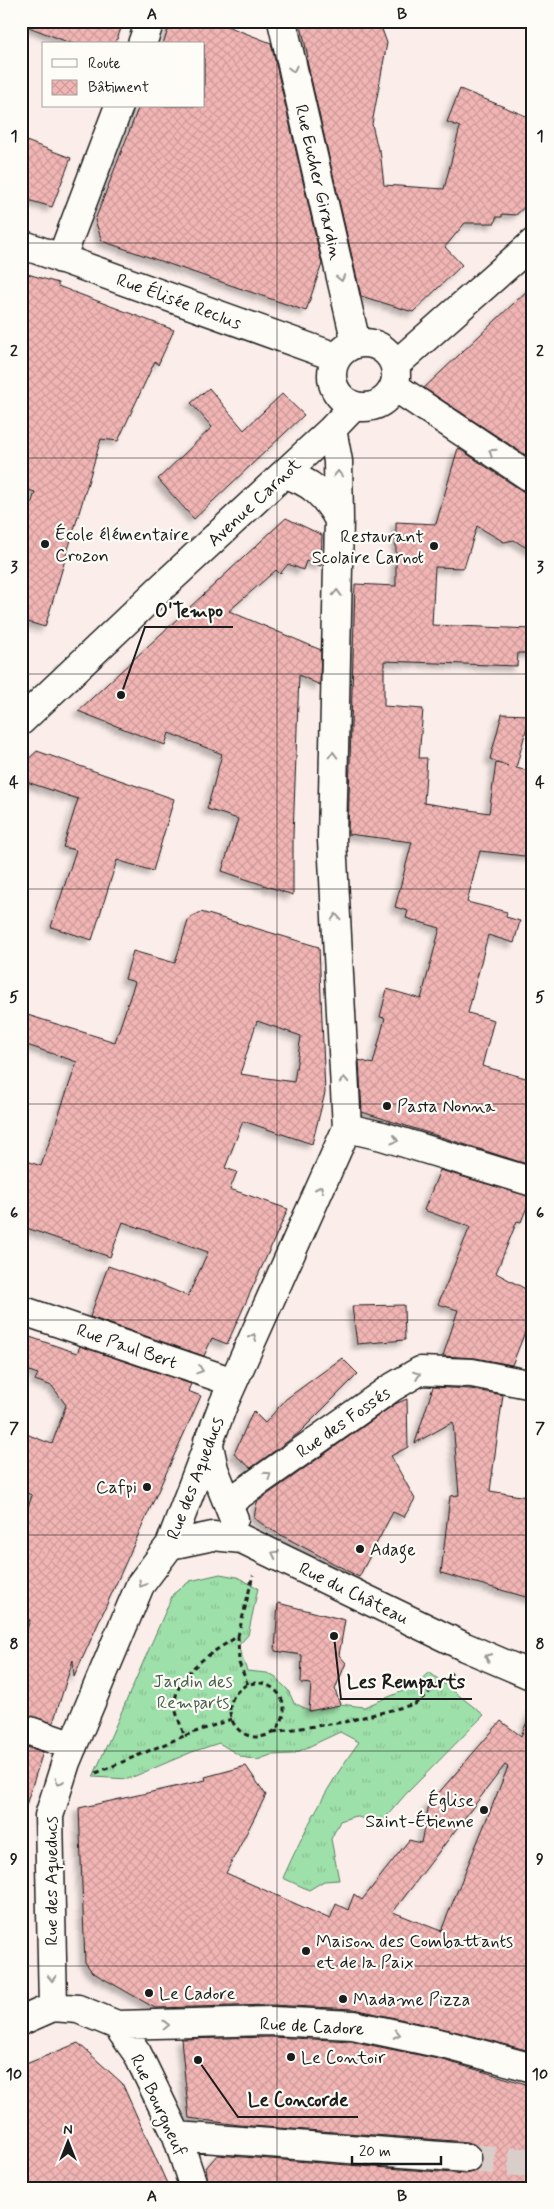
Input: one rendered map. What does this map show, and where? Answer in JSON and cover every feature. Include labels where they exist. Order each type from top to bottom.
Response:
[{"type":"street","points":[[143,42],[150,21]]},
{"type":"street","name":"Rue Eucher Girardin","points":[[282,21],[346,350]]},
{"type":"street","points":[[61,258],[118,108]]},
{"type":"street","points":[[533,243],[395,376],[382,402],[374,406],[354,406],[338,395],[333,386],[331,376],[346,350],[376,344],[391,356],[395,376],[533,480]]},
{"type":"street","name":"Rue Élisée Reclus","points":[[21,244],[346,350]]},
{"type":"street","name":"Avenue Carnot","points":[[21,721],[332,429],[354,406]]},
{"type":"street","points":[[332,429],[338,461],[332,840],[347,1128],[382,1136],[533,1182]]},
{"type":"street","points":[[284,474],[297,478],[321,493],[330,503],[338,520]]},
{"type":"street","name":"Rue des Aqueducs","points":[[53,2007],[49,1816],[73,1746],[140,1585],[170,1545],[185,1510],[208,1441],[233,1382],[347,1128]]},
{"type":"street","name":"Rue Paul Bert","points":[[21,1310],[233,1382]]},
{"type":"street","name":"Rue des Fossés","points":[[228,1503],[391,1388],[420,1371],[472,1373],[533,1385]]},
{"type":"street","points":[[208,1441],[214,1469],[228,1503],[252,1543]]},
{"type":"street","name":"Rue du Château","points":[[170,1545],[213,1536],[252,1543],[465,1647],[533,1676]]},
{"type":"street","points":[[21,1728],[73,1746]]},
{"type":"street","points":[[21,2021],[53,2007],[78,2009],[117,2025]]},
{"type":"street","name":"Rue de Cadore","points":[[117,2025],[271,2022],[353,2025],[447,2045],[533,2068]]},
{"type":"street","name":"Rue Bourgneuf","points":[[117,2025],[137,2053],[177,2136],[194,2188]]},
{"type":"street","points":[[177,2136],[467,2158]]},
{"type":"path","points":[[248,1685],[239,1662],[238,1636],[252,1543]]},
{"type":"path","points":[[184,1736],[175,1704],[180,1681],[203,1660],[238,1636]]},
{"type":"path","points":[[273,1732],[283,1718],[283,1702],[273,1688],[265,1684],[248,1685],[235,1695],[230,1710],[232,1719],[241,1732],[249,1736],[257,1737],[273,1732],[344,1722],[415,1704],[452,1673],[465,1647]]},
{"type":"path","points":[[96,1773],[184,1736],[232,1719]]},
{"type":"green space","name":"Jardin des Remparts","points":[[220,1574],[237,1577],[258,1588],[248,1635],[238,1646],[247,1671],[267,1673],[276,1678],[288,1690],[294,1703],[309,1710],[340,1704],[364,1707],[413,1687],[429,1672],[484,1715],[405,1795],[380,1824],[355,1816],[340,1821],[331,1839],[339,1880],[324,1881],[309,1890],[283,1878],[317,1808],[359,1742],[340,1732],[293,1754],[271,1755],[257,1760],[242,1757],[219,1743],[192,1752],[128,1779],[93,1777],[173,1594],[190,1581]]},
{"type":"building","points":[[21,21],[124,21],[116,42],[68,42],[21,24]]},
{"type":"building","points":[[171,21],[214,21],[271,43],[322,264],[306,311],[102,241],[95,220],[138,108],[205,108],[205,42],[164,42]]},
{"type":"building","points":[[300,21],[379,21],[387,43],[372,124],[378,150],[380,150],[384,185],[444,189],[460,127],[447,122],[460,89],[531,118],[531,201],[516,215],[502,214],[502,217],[496,217],[495,223],[465,223],[445,247],[462,265],[413,312],[361,296],[306,57],[308,57]]},
{"type":"building","points":[[21,139],[71,158],[52,207],[21,198]]},
{"type":"building","points":[[21,272],[58,283],[58,286],[174,330],[158,365],[155,361],[118,441],[101,439],[45,627],[21,620],[21,537],[35,492],[21,488],[21,322],[26,303],[21,302]]},
{"type":"building","points":[[533,285],[533,460],[424,388]]},
{"type":"building","points":[[209,388],[244,430],[282,394],[304,415],[194,519],[158,479],[212,427],[191,403]]},
{"type":"building","points":[[458,448],[524,492],[533,495],[533,552],[514,540],[504,542],[477,526],[464,568],[435,567],[432,625],[533,629],[533,653],[518,653],[517,666],[384,661],[384,706],[423,709],[419,758],[427,758],[424,803],[489,813],[496,763],[508,766],[490,759],[502,714],[530,715],[516,768],[533,772],[533,857],[480,851],[467,902],[507,912],[506,917],[520,921],[514,943],[488,935],[468,1013],[494,1020],[482,1066],[533,1080],[533,1166],[362,1112],[359,1060],[373,1064],[385,1018],[380,1017],[387,989],[421,999],[440,928],[406,918],[408,911],[395,907],[412,842],[348,834],[355,584],[396,586],[396,522],[436,524]]},
{"type":"building","points":[[286,518],[322,535],[321,566],[306,561],[303,570],[288,564],[280,574],[276,570],[229,611],[321,650],[320,685],[299,675],[293,836],[293,895],[222,871],[238,819],[207,809],[222,754],[169,733],[165,745],[78,711]]},
{"type":"building","points":[[37,751],[174,799],[153,871],[117,860],[92,940],[51,927],[76,850],[63,847],[78,799],[21,780],[21,766]]},
{"type":"building","points":[[201,912],[319,947],[325,1093],[312,1144],[243,1121],[225,1168],[237,1172],[230,1189],[288,1209],[227,1344],[212,1338],[204,1356],[90,1317],[108,1266],[188,1296],[208,1252],[123,1222],[110,1257],[21,1226],[21,1159],[41,1166],[77,1062],[21,1043],[21,1013],[115,1042],[135,982],[125,979],[133,951],[175,963],[189,918]],"holes":[[[257,1021],[301,1036],[294,1082],[240,1074]]]},
{"type":"building","points":[[440,1170],[531,1197],[521,1222],[517,1221],[496,1273],[533,1293],[533,1312],[512,1365],[475,1358],[443,1356],[458,1310],[438,1304],[470,1227],[424,1210]]},
{"type":"building","points":[[404,1305],[405,1340],[357,1344],[352,1306]]},
{"type":"building","points":[[21,1334],[77,1353],[80,1346],[191,1384],[188,1391],[201,1396],[74,1677],[73,1660],[53,1723],[21,1713],[21,1646],[30,1620],[21,1617],[21,1529],[32,1495],[21,1491],[21,1432],[52,1444],[66,1405],[52,1386],[35,1380],[38,1374],[21,1368]]},
{"type":"building","points":[[342,1358],[358,1374],[299,1433],[251,1468],[234,1454],[253,1411],[265,1423],[286,1399]]},
{"type":"building","points":[[433,1387],[470,1389],[503,1395],[490,1491],[533,1498],[533,1599],[441,1573],[450,1496],[459,1495],[453,1422],[415,1443]]},
{"type":"building","points":[[407,1399],[408,1447],[391,1456],[415,1499],[404,1517],[393,1512],[359,1577],[268,1528],[254,1518],[257,1502],[395,1404]]},
{"type":"building","points":[[278,1603],[345,1620],[339,1655],[346,1663],[335,1689],[340,1705],[309,1711],[311,1684],[301,1683],[302,1655],[275,1651]]},
{"type":"building","points":[[533,1708],[533,2037],[530,2051],[450,2030],[354,2009],[271,2005],[155,2008],[92,1972],[85,1962],[79,1808],[206,1780],[205,1777],[246,1766],[266,1795],[226,1873],[330,1919],[336,1904],[348,1910],[354,1894],[362,1900],[409,1840],[421,1843],[429,1804],[501,1721],[521,1736]],"holes":[[[505,1765],[508,1767],[441,1931],[393,1912]]]},
{"type":"building","points":[[21,1745],[43,1752],[26,1805],[21,1804]]},
{"type":"building","points":[[271,2037],[351,2041],[443,2060],[533,2086],[533,2188],[209,2188],[206,2168],[217,2155],[466,2174],[474,2172],[480,2166],[483,2159],[481,2151],[475,2145],[468,2142],[239,2125],[189,2118],[181,2039]]},
{"type":"building","points":[[78,2043],[122,2083],[169,2188],[21,2188],[21,2066]]},
{"type":"tunnel","points":[[467,2158],[533,2163]]},
{"type":"place","name":"École élémentaire Crozon","points":[[45,544]]},
{"type":"place","name":"Restaurant Scolaire Carnot","points":[[434,546]]},
{"type":"place","name":"O'Tempo","points":[[121,695]]},
{"type":"place","name":"Pasta Nonna","points":[[387,1106]]},
{"type":"place","name":"Cafpi","points":[[147,1487]]},
{"type":"place","name":"Adage","points":[[360,1549]]},
{"type":"place","name":"Les Remparts","points":[[334,1636]]},
{"type":"place","name":"Église Saint-Étienne","points":[[484,1810]]},
{"type":"place","name":"Maison des Combattants et de la Paix","points":[[306,1951]]},
{"type":"place","name":"Le Cadore","points":[[149,1993]]},
{"type":"place","name":"Madame Pizza","points":[[343,1999]]},
{"type":"place","name":"Le Contoir","points":[[291,2057]]},
{"type":"place","name":"Le Concorde","points":[[198,2060]]}]
